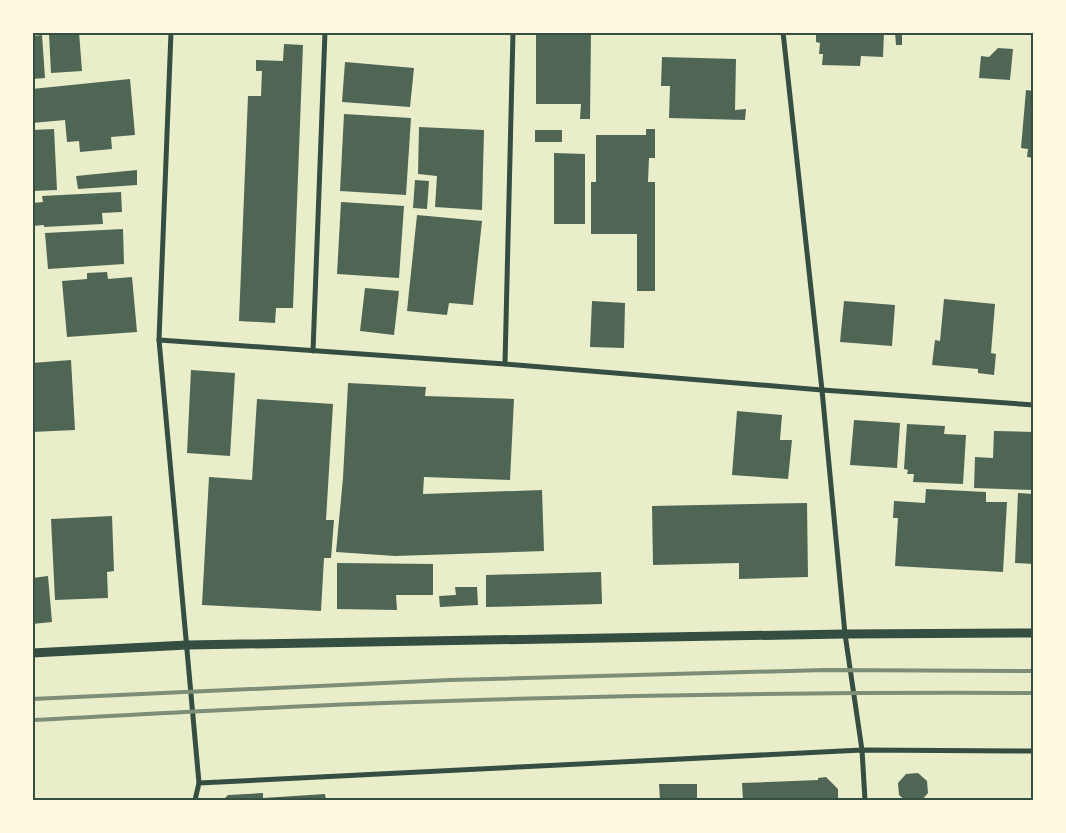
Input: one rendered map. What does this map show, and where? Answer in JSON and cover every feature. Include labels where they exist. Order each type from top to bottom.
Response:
[{"type":"street","points":[[171,32],[159,340],[199,783],[195,800]]},
{"type":"street","points":[[313,351],[325,32]]},
{"type":"street","points":[[505,364],[513,32]]},
{"type":"street","points":[[783,32],[822,390],[845,634],[862,750],[866,800]]},
{"type":"street","points":[[159,340],[505,364],[1034,405]]},
{"type":"street","points":[[32,653],[187,645],[845,634],[1034,633]]},
{"type":"street","points":[[199,783],[862,750],[1034,751]]},
{"type":"building","points":[[79,32],[82,71],[51,73],[49,34]]},
{"type":"building","points":[[536,32],[591,32],[590,119],[580,119],[581,104],[536,104]]},
{"type":"building","points":[[816,32],[884,32],[883,57],[861,56],[860,66],[822,65],[823,54],[819,54],[820,43],[816,42]]},
{"type":"building","points":[[895,32],[902,32],[902,45],[896,45]]},
{"type":"building","points":[[42,35],[45,78],[32,79],[32,36]]},
{"type":"building","points":[[284,44],[303,45],[293,308],[276,308],[275,323],[239,321],[248,96],[261,96],[262,71],[256,71],[256,60],[283,61]]},
{"type":"building","points":[[998,48],[1013,49],[1010,80],[979,78],[981,56],[989,57]]},
{"type":"building","points":[[662,57],[736,59],[735,110],[746,109],[745,120],[669,118],[670,86],[661,86]]},
{"type":"building","points":[[345,62],[414,68],[410,107],[342,102]]},
{"type":"building","points":[[130,79],[135,135],[111,137],[112,149],[80,152],[79,141],[67,142],[65,120],[32,123],[32,89]]},
{"type":"building","points":[[1026,90],[1034,91],[1034,158],[1027,157],[1028,149],[1021,148]]},
{"type":"building","points":[[344,114],[411,118],[406,195],[340,191]]},
{"type":"building","points":[[419,127],[484,130],[482,210],[435,207],[437,176],[418,174]]},
{"type":"building","points":[[54,129],[57,190],[32,191],[32,130]]},
{"type":"building","points":[[646,129],[655,129],[655,158],[649,158],[648,182],[655,182],[655,291],[637,291],[637,234],[591,234],[591,182],[596,182],[596,135],[646,135]]},
{"type":"building","points":[[535,130],[562,130],[562,142],[535,142]]},
{"type":"building","points":[[554,153],[585,154],[585,224],[554,224]]},
{"type":"building","points":[[137,170],[137,185],[78,189],[76,176]]},
{"type":"building","points":[[415,180],[429,181],[427,209],[413,208]]},
{"type":"building","points":[[121,192],[122,212],[102,213],[103,224],[32,226],[32,203],[43,202],[42,196]]},
{"type":"building","points":[[341,202],[404,206],[399,278],[337,274]]},
{"type":"building","points":[[417,215],[482,221],[473,305],[449,303],[447,315],[407,311]]},
{"type":"building","points":[[123,229],[124,264],[48,269],[45,233]]},
{"type":"building","points":[[107,272],[108,279],[132,277],[137,332],[67,337],[62,281],[87,279],[87,273]]},
{"type":"building","points":[[365,288],[399,291],[394,335],[360,331]]},
{"type":"building","points":[[944,299],[995,304],[991,353],[996,354],[994,375],[978,373],[978,369],[932,365],[935,340],[940,341]]},
{"type":"building","points":[[592,301],[625,303],[624,348],[590,347]]},
{"type":"building","points":[[844,301],[895,305],[892,346],[840,342]]},
{"type":"building","points":[[71,360],[75,430],[32,432],[32,363]]},
{"type":"building","points":[[191,370],[235,373],[230,456],[187,453]]},
{"type":"building","points":[[348,383],[426,387],[425,396],[514,399],[510,480],[424,477],[423,494],[542,490],[544,551],[395,556],[336,552],[343,478]]},
{"type":"building","points":[[257,399],[333,404],[326,520],[334,520],[331,558],[324,558],[321,611],[202,605],[209,477],[252,480]]},
{"type":"building","points":[[737,411],[782,415],[780,440],[792,440],[788,479],[732,475]]},
{"type":"building","points":[[854,420],[900,423],[897,468],[850,465]]},
{"type":"building","points":[[907,424],[945,426],[944,434],[966,435],[963,484],[913,482],[914,474],[907,474],[908,470],[904,469]]},
{"type":"building","points":[[994,431],[1034,432],[1034,490],[974,488],[975,457],[993,458]]},
{"type":"building","points":[[926,489],[986,492],[986,502],[1007,502],[1003,572],[895,566],[898,518],[893,518],[894,501],[925,503]]},
{"type":"building","points":[[1018,493],[1034,494],[1034,564],[1015,563]]},
{"type":"building","points":[[807,503],[808,577],[739,579],[739,563],[653,565],[652,506]]},
{"type":"building","points":[[112,516],[114,571],[107,572],[108,598],[55,600],[51,519]]},
{"type":"building","points":[[337,563],[433,564],[433,595],[396,595],[397,610],[337,609]]},
{"type":"building","points":[[601,572],[602,604],[486,607],[486,575]]},
{"type":"building","points":[[48,576],[52,622],[32,624],[32,578]]},
{"type":"building","points":[[455,587],[477,587],[478,605],[440,607],[439,596],[456,595]]},
{"type":"building","points":[[918,773],[927,781],[928,793],[922,800],[905,800],[899,795],[898,783],[906,774]]},
{"type":"building","points":[[826,777],[838,789],[838,800],[743,800],[742,783],[818,780],[818,778]]},
{"type":"building","points":[[659,784],[697,784],[697,800],[660,800]]},
{"type":"building","points":[[263,793],[263,798],[325,794],[326,800],[223,800],[228,795]]},
{"type":"railway","points":[[32,699],[449,680],[825,670],[1034,671]]},
{"type":"railway","points":[[32,720],[296,706],[547,698],[871,693],[1034,693]]}]
